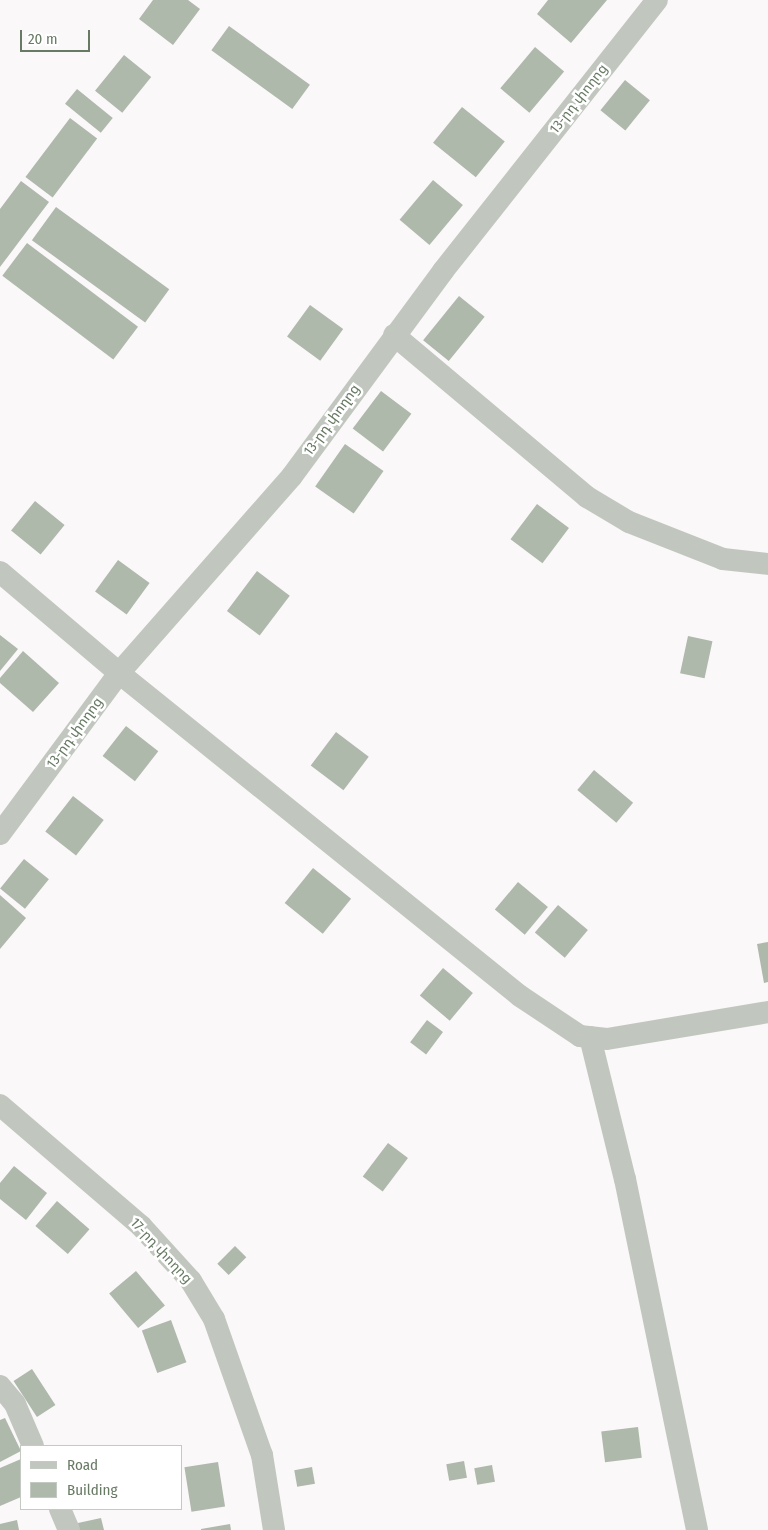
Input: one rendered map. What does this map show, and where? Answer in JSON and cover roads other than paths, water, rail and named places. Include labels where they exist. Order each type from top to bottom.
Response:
[{"type":"street","name":"13-րդ փողոց","points":[[0,834],[119,673],[292,476],[394,335],[657,0]]},
{"type":"street","points":[[394,335],[587,496],[629,522],[723,559],[768,564]]},
{"type":"street","points":[[0,572],[119,673],[520,996],[580,1036],[607,1039],[768,1012]]},
{"type":"street","points":[[590,1038],[625,1179],[697,1530]]},
{"type":"street","name":"17-րդ փողոց","points":[[0,1105],[141,1226],[191,1281],[214,1319],[262,1455],[274,1530]]},
{"type":"street","points":[[0,1386],[14,1404],[33,1445]]},
{"type":"street","points":[[60,1510],[69,1530]]}]
